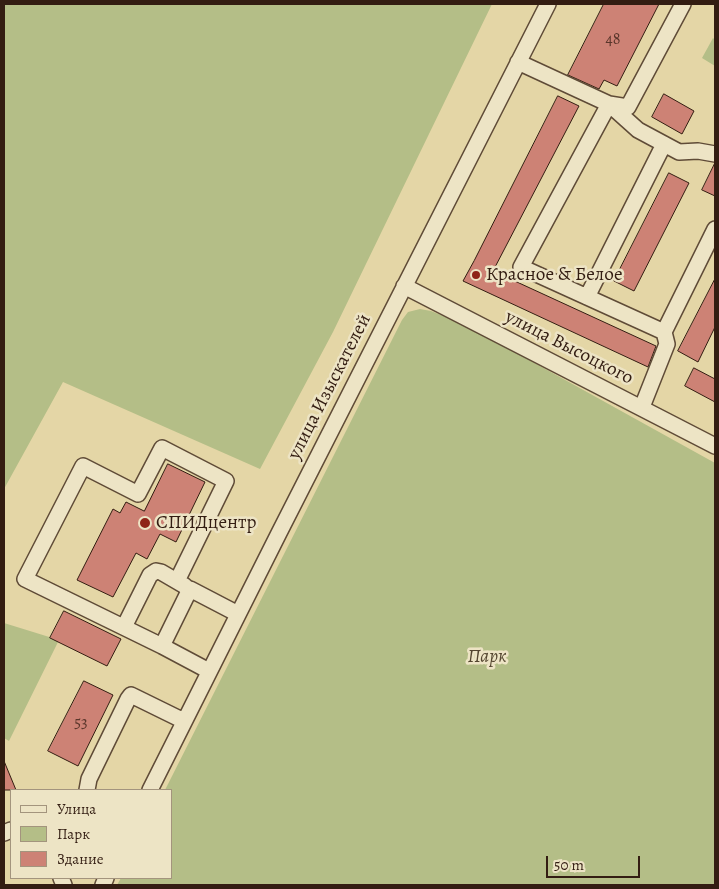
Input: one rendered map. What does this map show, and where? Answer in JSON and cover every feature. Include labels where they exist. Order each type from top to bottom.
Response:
[{"type":"street","name":"улица Изыскателей","points":[[150,789],[548,4]]},
{"type":"street","points":[[609,104],[628,106],[683,4]]},
{"type":"street","points":[[518,62],[609,104],[638,130],[679,152],[698,151],[715,154]]},
{"type":"street","points":[[609,104],[521,267],[664,332]]},
{"type":"street","points":[[587,297],[664,144]]},
{"type":"street","points":[[642,407],[667,344],[664,332],[715,229]]},
{"type":"street","name":"улица Высоцкого","points":[[404,286],[715,446]]},
{"type":"street","points":[[162,646],[184,585],[226,481],[162,448],[138,494],[83,466],[25,579],[209,671]]},
{"type":"street","points":[[124,627],[150,575],[156,571],[162,572],[238,614]]},
{"type":"street","points":[[87,789],[89,779],[131,695],[184,721]]},
{"type":"green space","points":[[4,4],[492,4],[333,332],[260,469],[63,382],[4,489]]},
{"type":"green space","points":[[713,38],[715,40],[715,66],[702,58]]},
{"type":"green space","name":"Парк","points":[[420,309],[431,311],[466,325],[715,463],[715,885],[117,885],[120,879],[172,879],[172,789],[166,789],[402,320],[408,312]]},
{"type":"green space","points":[[4,623],[59,640],[9,741],[4,738]]},
{"type":"building","points":[[604,4],[659,4],[617,86],[604,80],[599,89],[568,75]]},
{"type":"building","points":[[664,94],[694,111],[682,134],[652,117]]},
{"type":"building","points":[[558,96],[579,106],[493,271],[656,346],[648,367],[463,281]]},
{"type":"building","points":[[715,163],[715,196],[702,190]]},
{"type":"building","points":[[669,173],[689,183],[634,291],[614,281]]},
{"type":"building","points":[[715,279],[715,327],[698,362],[678,351]]},
{"type":"building","points":[[694,368],[715,379],[715,402],[685,386]]},
{"type":"building","name":"СПИДцентр","points":[[168,464],[205,482],[176,542],[160,534],[147,559],[136,553],[113,597],[77,580],[113,509],[120,513],[126,502],[144,511]]},
{"type":"building","points":[[64,611],[121,639],[107,666],[50,638]]},
{"type":"building","points":[[84,681],[113,695],[78,766],[48,751]]},
{"type":"building","points":[[4,761],[16,789],[4,790]]},
{"type":"place","name":"Красное & Белое","points":[[476,275]]},
{"type":"place","name":"СПИДцентр","points":[[145,523]]}]
